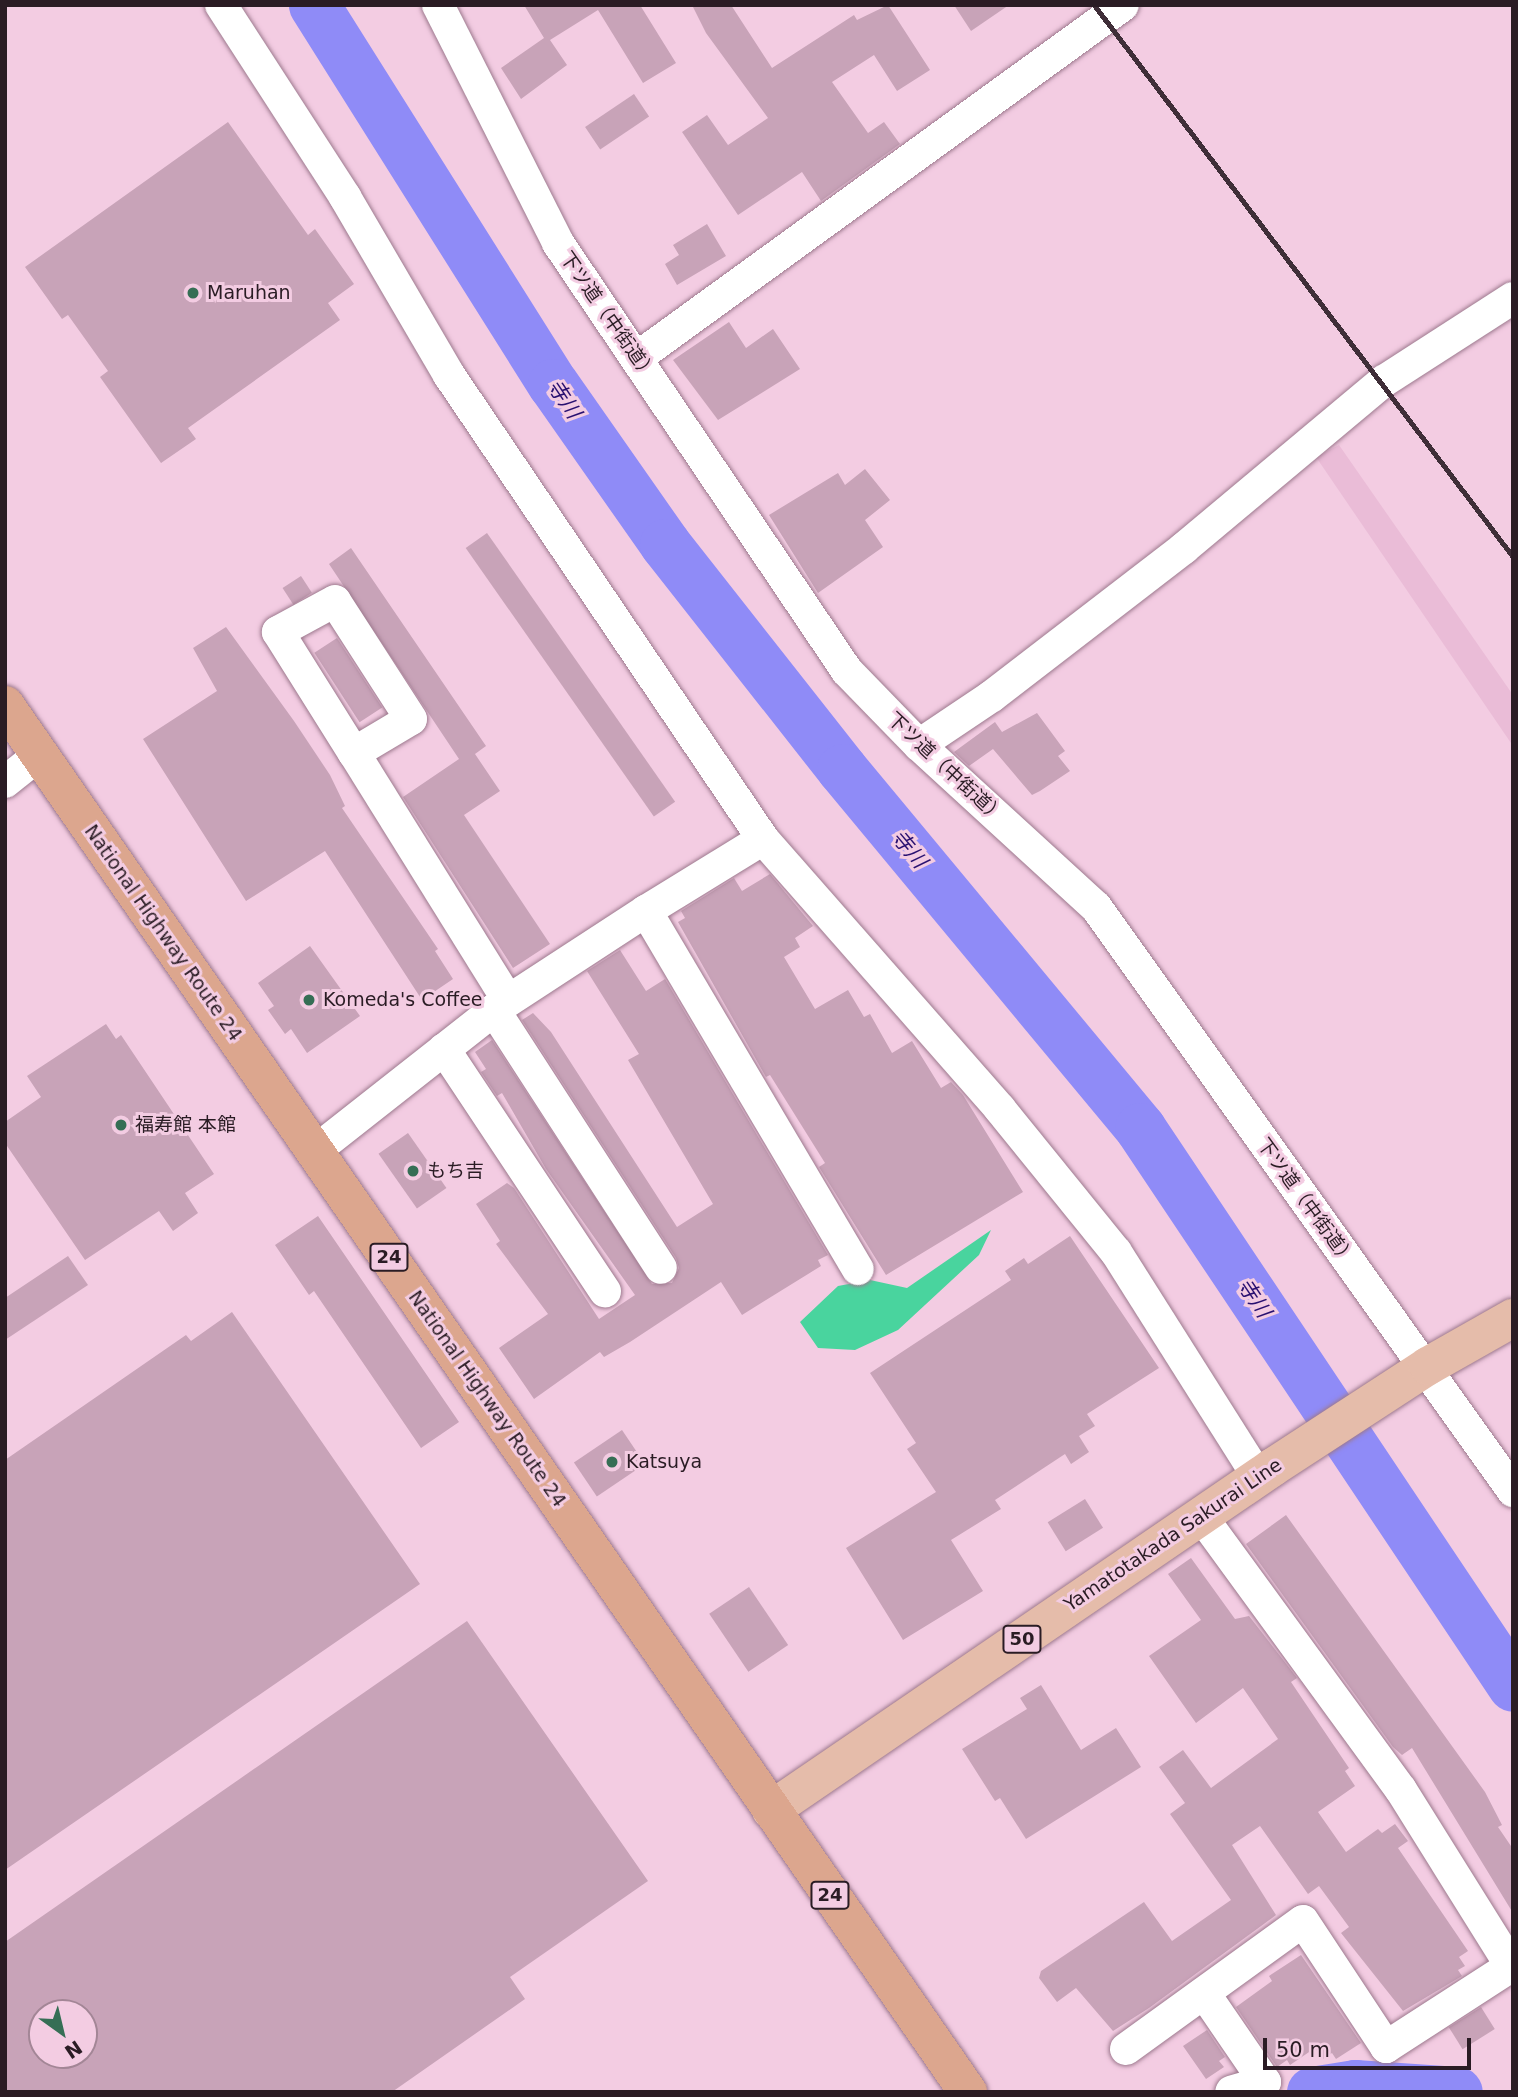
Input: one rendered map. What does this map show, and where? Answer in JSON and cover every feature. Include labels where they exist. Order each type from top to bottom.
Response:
[{"type":"highway","name":"National Highway Route 24","points":[[5,705],[968,2092]]},
{"type":"main road","name":"Yamatotakada Sakurai Line","points":[[771,1810],[1266,1472],[1419,1372],[1513,1318]]},
{"type":"street","points":[[221,5],[345,197],[449,375],[763,839],[1000,1109],[1116,1252],[1266,1472]]},
{"type":"street","name":"下ツ道（中街道）","points":[[438,5],[558,243],[638,357],[847,671],[919,745],[1096,907],[1322,1226],[1419,1372],[1513,1491]]},
{"type":"street","points":[[638,357],[1124,5]]},
{"type":"street","points":[[919,745],[992,696],[1184,548],[1384,381],[1513,298]]},
{"type":"street","points":[[354,753],[411,719],[335,601],[278,632],[354,753],[501,1005],[661,1268]]},
{"type":"street","points":[[5,782],[39,755]]},
{"type":"street","points":[[315,1151],[501,1005],[763,839]]},
{"type":"street","points":[[646,911],[858,1269]]},
{"type":"street","points":[[444,1049],[605,1291]]},
{"type":"street","points":[[1126,2049],[1303,1921],[1386,2047],[1511,1966],[1401,1790],[1201,1516]]},
{"type":"street","points":[[1204,1993],[1265,2081],[1231,2092]]},
{"type":"shaded area","points":[[1339,445],[1513,695],[1513,746],[1316,457]]},
{"type":"green space","points":[[991,1230],[979,1255],[898,1330],[855,1350],[818,1348],[800,1322],[838,1286],[870,1280],[907,1288]]},
{"type":"building","points":[[524,5],[640,5],[676,63],[643,83],[598,10],[550,40],[567,65],[521,99],[501,68],[544,38]]},
{"type":"building","points":[[692,5],[731,5],[772,68],[854,15],[857,20],[888,5],[930,70],[897,91],[874,55],[832,82],[868,133],[884,122],[900,144],[821,201],[802,172],[738,215],[682,132],[707,115],[728,145],[768,118],[706,33]]},
{"type":"building","points":[[954,5],[1009,5],[971,31]]},
{"type":"building","points":[[634,94],[649,116],[600,149],[585,127]]},
{"type":"building","name":"Maruhan","points":[[228,122],[308,235],[315,229],[354,284],[328,303],[340,320],[188,428],[196,439],[161,463],[100,377],[108,371],[68,315],[62,319],[25,267]]},
{"type":"building","points":[[707,224],[726,256],[677,285],[665,264],[679,255],[673,245]]},
{"type":"building","points":[[729,322],[746,348],[773,329],[800,369],[718,420],[673,360]]},
{"type":"building","points":[[865,469],[890,500],[865,520],[883,547],[818,593],[769,515],[838,473],[845,485]]},
{"type":"building","points":[[487,533],[675,802],[654,817],[466,548]]},
{"type":"building","points":[[351,548],[486,746],[475,754],[500,791],[464,815],[550,944],[513,968],[403,797],[459,759],[329,564]]},
{"type":"building","points":[[301,576],[312,593],[293,605],[283,588]]},
{"type":"building","points":[[226,627],[330,775],[345,806],[342,808],[438,949],[435,951],[453,979],[422,1000],[325,851],[246,901],[143,739],[217,691],[193,648]]},
{"type":"building","points":[[337,638],[382,708],[360,722],[314,653]]},
{"type":"building","points":[[1037,713],[1065,751],[1058,756],[1070,771],[1032,795],[993,749],[969,766],[954,752],[995,722],[1002,732]]},
{"type":"building","points":[[770,874],[813,926],[795,938],[800,947],[784,957],[815,1009],[848,990],[864,1017],[870,1014],[892,1053],[912,1041],[941,1088],[951,1082],[963,1095],[1023,1192],[886,1275],[819,1167],[825,1163],[770,1075],[766,1077],[678,922],[685,918],[681,911],[734,878],[742,891]]},
{"type":"building","name":"Komeda's Coffee","points":[[310,946],[360,1016],[307,1053],[291,1029],[285,1034],[268,1010],[274,1006],[258,983]]},
{"type":"building","points":[[620,950],[646,991],[665,979],[828,1255],[818,1260],[821,1266],[742,1315],[721,1282],[630,1342],[604,1357],[600,1352],[534,1399],[499,1348],[548,1314],[496,1244],[500,1241],[476,1204],[507,1183],[514,1188],[599,1319],[635,1295],[546,1169],[502,1093],[497,1096],[481,1072],[486,1069],[475,1052],[492,1040],[652,1284],[672,1283],[679,1268],[676,1258],[522,1020],[533,1013],[551,1032],[677,1227],[713,1204],[628,1060],[639,1054],[587,971]]},
{"type":"building","name":"福寿館 本館","points":[[106,1024],[116,1039],[121,1035],[214,1174],[185,1193],[198,1213],[173,1231],[159,1211],[85,1260],[5,1143],[5,1122],[41,1097],[27,1076]]},
{"type":"building","name":"もち吉","points":[[408,1133],[446,1188],[417,1209],[379,1154]]},
{"type":"building","points":[[318,1216],[459,1422],[421,1448],[314,1291],[309,1295],[275,1245]]},
{"type":"building","points":[[1070,1236],[1159,1368],[1087,1414],[1095,1426],[1079,1436],[1089,1452],[1071,1464],[1065,1454],[995,1500],[1001,1509],[951,1540],[983,1591],[903,1640],[846,1548],[936,1492],[907,1449],[916,1443],[870,1373],[1011,1280],[1005,1271],[1024,1258],[1028,1264]]},
{"type":"building","points":[[68,1256],[88,1285],[5,1340],[5,1298]]},
{"type":"building","points":[[232,1312],[420,1584],[5,1870],[5,1460],[186,1335],[191,1341]]},
{"type":"building","points":[[622,1430],[645,1464],[597,1496],[574,1462]]},
{"type":"building","points":[[1085,1499],[1103,1528],[1066,1551],[1048,1522]]},
{"type":"building","points":[[1286,1515],[1485,1792],[1502,1825],[1498,1827],[1513,1849],[1513,1913],[1412,1748],[1402,1755],[1393,1747],[1246,1544]]},
{"type":"building","points":[[1191,1558],[1235,1619],[1249,1616],[1297,1678],[1291,1682],[1349,1768],[1345,1771],[1355,1786],[1318,1812],[1346,1852],[1378,1829],[1382,1833],[1395,1824],[1408,1841],[1398,1848],[1468,1951],[1459,1957],[1465,1966],[1458,1970],[1462,1976],[1403,2011],[1341,1933],[1349,1927],[1319,1886],[1308,1894],[1260,1826],[1232,1845],[1276,1915],[1149,2008],[1113,2031],[1076,1988],[1057,2002],[1039,1978],[1041,1971],[1144,1902],[1172,1941],[1231,1900],[1170,1814],[1185,1803],[1159,1767],[1183,1750],[1211,1788],[1278,1739],[1243,1688],[1196,1723],[1149,1656],[1201,1620],[1168,1574]]},
{"type":"building","points":[[749,1587],[788,1645],[748,1672],[709,1614]]},
{"type":"building","points":[[467,1621],[648,1881],[510,1977],[525,1999],[392,2092],[5,2092],[5,1942]]},
{"type":"building","points":[[1041,1685],[1081,1750],[1116,1728],[1141,1767],[1026,1839],[1000,1798],[995,1801],[962,1749],[1027,1709],[1020,1698]]},
{"type":"building","points":[[1301,1955],[1361,2043],[1336,2059],[1332,2053],[1323,2059],[1315,2048],[1290,2065],[1287,2060],[1277,2067],[1236,2007],[1272,1981],[1269,1976]]},
{"type":"building","points":[[1481,2007],[1495,2029],[1463,2049],[1449,2027]]},
{"type":"building","points":[[1207,2030],[1225,2057],[1219,2061],[1224,2067],[1206,2079],[1183,2046]]},
{"type":"waterway","name":"寺川","points":[[314,5],[553,384],[665,544],[842,769],[1140,1128],[1513,1686]]},
{"type":"waterway","points":[[1312,2092],[1355,2085],[1457,2092]]},
{"type":"railway","points":[[1094,5],[1513,557]]},
{"type":"place","name":"Maruhan","points":[[193,293]]},
{"type":"place","name":"Komeda's Coffee","points":[[309,1000]]},
{"type":"place","name":"福寿館 本館","points":[[121,1125]]},
{"type":"place","name":"もち吉","points":[[413,1171]]},
{"type":"place","name":"Katsuya","points":[[612,1462]]}]
